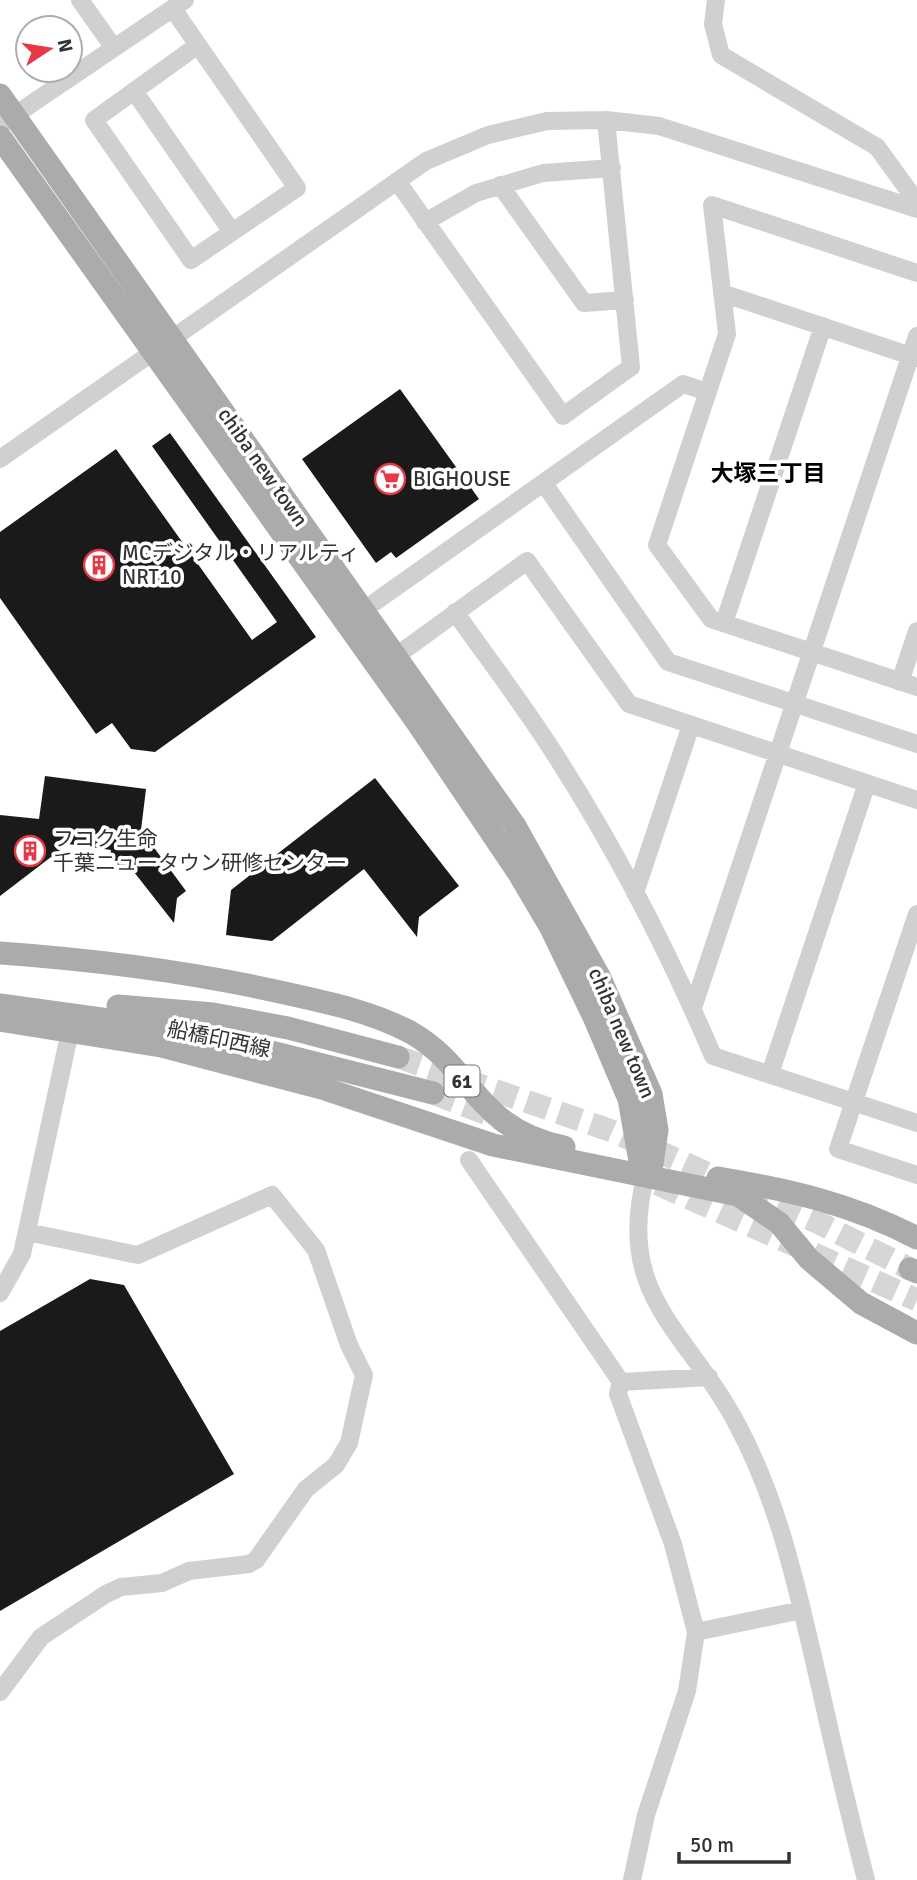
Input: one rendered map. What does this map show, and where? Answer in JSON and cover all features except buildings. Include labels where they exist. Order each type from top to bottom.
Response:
[{"type":"main road","name":"chiba new town","points":[[0,95],[7,120],[173,339],[387,655],[551,928],[594,1017],[629,1099],[646,1166]]},
{"type":"main road","name":"chiba new town","points":[[0,137],[154,353],[387,655]]},
{"type":"main road","name":"61","points":[[0,953],[149,967],[231,981],[353,1009],[409,1032],[426,1042],[480,1103],[497,1119],[521,1133],[550,1144],[646,1166]]},
{"type":"main road","name":"船橋印西線","points":[[0,995],[213,1014],[288,1028],[398,1057]]},
{"type":"main road","name":"船橋印西線","points":[[0,1005],[189,1031],[433,1093]]},
{"type":"main road","name":"61","points":[[0,1020],[161,1046],[260,1071],[493,1145],[646,1166],[827,1199],[917,1238]]},
{"type":"main road","points":[[646,1166],[738,1195],[779,1223],[808,1259],[860,1303],[917,1333]]},
{"type":"street","points":[[79,0],[114,48]]},
{"type":"street","points":[[716,0],[713,24],[721,55],[877,147],[917,202]]},
{"type":"street","points":[[7,120],[179,4],[198,45],[297,188],[191,260],[94,120],[198,45]]},
{"type":"street","points":[[134,91],[232,232]]},
{"type":"street","points":[[397,181],[563,416],[631,368],[606,120]]},
{"type":"street","points":[[0,459],[426,161],[518,126],[547,121],[630,121],[681,132],[917,209]]},
{"type":"street","points":[[425,222],[476,193],[500,185],[543,173],[612,168]]},
{"type":"street","points":[[500,185],[584,303],[625,300]]},
{"type":"street","points":[[917,273],[712,205],[727,334],[657,545],[711,619],[724,624],[909,684],[917,631]]},
{"type":"street","points":[[722,293],[914,356]]},
{"type":"street","points":[[724,624],[823,327]]},
{"type":"street","points":[[693,1008],[914,356],[917,336]]},
{"type":"street","points":[[375,603],[545,485],[683,384],[708,392]]},
{"type":"street","points":[[545,485],[668,662],[917,744]]},
{"type":"street","points":[[387,655],[455,612],[527,561],[629,704],[917,800]]},
{"type":"street","points":[[455,612],[560,762],[635,892],[693,1008],[713,1056],[917,1123]]},
{"type":"street","points":[[635,892],[691,725]]},
{"type":"street","points":[[770,1074],[867,783]]},
{"type":"street","points":[[917,914],[838,1149],[917,1175]]},
{"type":"street","points":[[0,1293],[22,1254],[70,1031]]},
{"type":"street","points":[[469,1160],[621,1382],[618,1394],[622,1411],[673,1544],[696,1632],[687,1691],[646,1815],[632,1880]]},
{"type":"street","points":[[646,1166],[636,1217],[636,1238],[646,1282],[655,1301],[709,1377],[738,1426],[777,1518],[866,1880]]},
{"type":"street","points":[[0,1692],[41,1637],[106,1594],[121,1587],[162,1583],[189,1571],[249,1564],[257,1560],[306,1489],[336,1465],[349,1443],[364,1375],[349,1345],[316,1250],[272,1195],[138,1255],[27,1232]]},
{"type":"street","points":[[621,1382],[709,1377]]},
{"type":"street","points":[[696,1632],[802,1611]]},
{"type":"tunnel","points":[[398,1057],[612,1131],[819,1223],[910,1269]]},
{"type":"tunnel","points":[[433,1093],[503,1120]]},
{"type":"tunnel","points":[[658,1184],[917,1300]]},
{"type":"place","name":"BIGHOUSE","points":[[390,479]]},
{"type":"place","name":"MCデジタル・リアルティ NRT10","points":[[99,565]]},
{"type":"place","name":"フコク生命 千葉ニュータウン研修センター","points":[[30,851]]},
{"type":"district","name":"大塚三丁目","points":[[768,473]]}]
